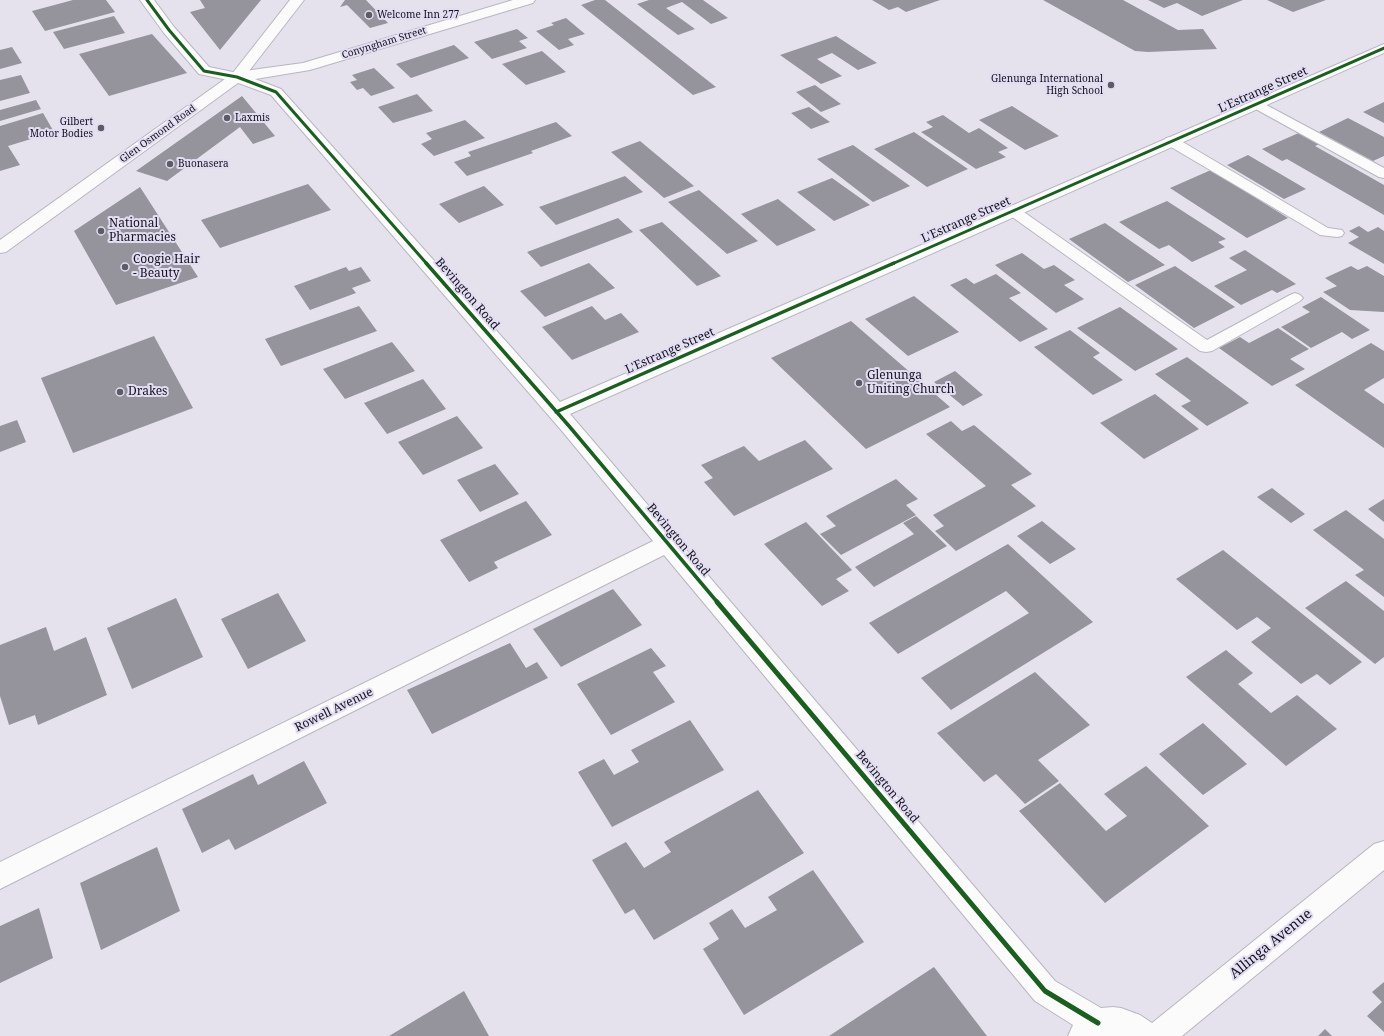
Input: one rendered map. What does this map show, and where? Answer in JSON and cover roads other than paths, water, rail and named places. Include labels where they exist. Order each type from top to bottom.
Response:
[{"type":"main road","points":[[147,0],[204,71],[237,76]]},
{"type":"main road","name":"Glen Osmond Road","points":[[0,248],[237,76],[297,0]]},
{"type":"main road","name":"Conyngham Street","points":[[237,76],[305,67],[528,0]]},
{"type":"main road","name":"L'Estrange Street","points":[[556,412],[1384,48]]},
{"type":"main road","name":"Bevington Road","points":[[237,76],[276,92],[556,412],[1045,991],[1090,1030]]},
{"type":"main road","name":"Rowell Avenue","points":[[0,876],[668,543]]},
{"type":"main road","name":"Allinga Avenue","points":[[1159,1036],[1384,853]]},
{"type":"main road","points":[[1090,1030],[1108,1021],[1120,1022],[1132,1027],[1144,1036]]},
{"type":"lane","points":[[1257,104],[1384,174]]},
{"type":"lane","points":[[1172,141],[1325,232],[1337,233]]},
{"type":"lane","points":[[1013,211],[1206,347],[1296,298]]},
{"type":"place","name":"Welcome Inn 277","points":[[369,15]]},
{"type":"place","name":"Glenunga International High School","points":[[1111,85]]},
{"type":"place","name":"Laxmis","points":[[227,118]]},
{"type":"place","name":"Gilbert Motor Bodies","points":[[101,128]]},
{"type":"place","name":"Buonasera","points":[[170,164]]},
{"type":"place","name":"National Pharmacies","points":[[101,231]]},
{"type":"place","name":"Coogie Hair - Beauty","points":[[125,267]]},
{"type":"place","name":"Glenunga Uniting Church","points":[[859,383]]},
{"type":"place","name":"Drakes","points":[[120,392]]}]
